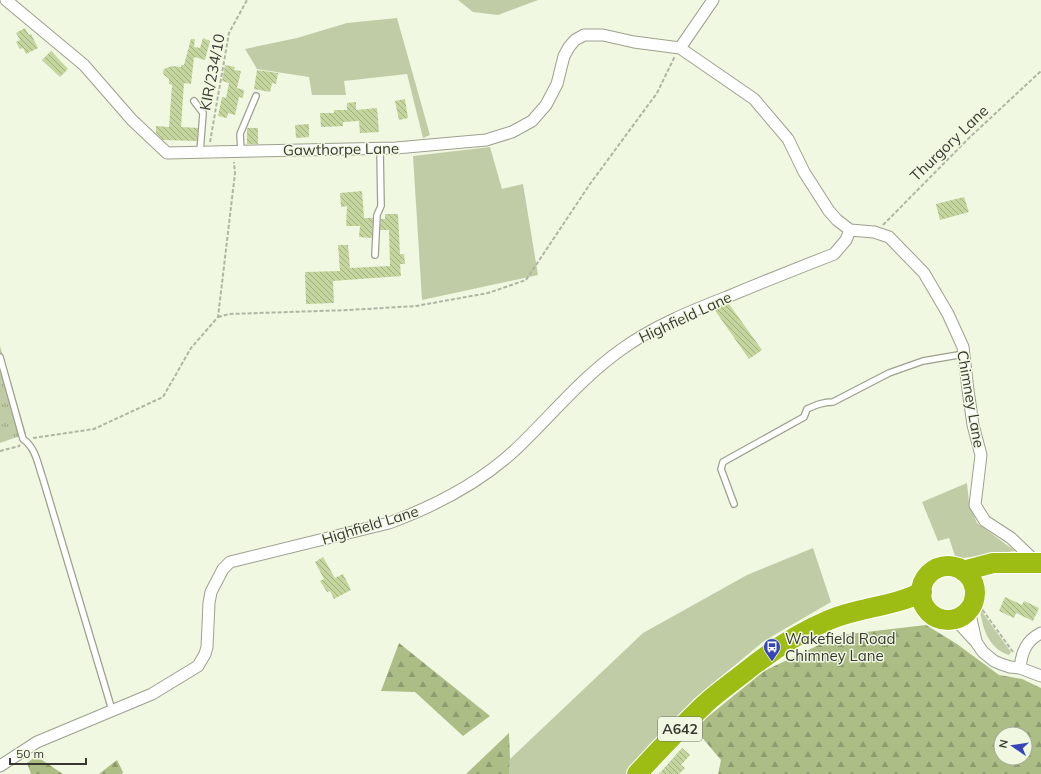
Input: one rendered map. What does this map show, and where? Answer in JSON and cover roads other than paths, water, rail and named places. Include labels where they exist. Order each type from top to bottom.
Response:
[{"type":"highway","name":"A642","points":[[882,606],[930,612],[937,618],[946,620],[967,597],[993,563],[1015,564],[1038,562]]},
{"type":"highway","name":"A642","points":[[637,774],[706,703],[773,650],[799,634],[849,612],[909,599],[922,592],[923,584],[927,577],[940,568],[948,566],[956,567],[967,597]]},
{"type":"highway","points":[[922,592],[925,606],[930,612]]},
{"type":"street","name":"Gawthorpe Lane","points":[[6,0],[84,65],[132,120],[167,153],[380,149],[486,140],[512,132],[532,121],[546,105],[557,84],[564,56],[569,46],[575,40],[584,35],[603,35],[634,42],[680,48]]},
{"type":"street","points":[[713,0],[680,48],[754,99],[788,139],[804,172],[829,211],[837,220],[850,230]]},
{"type":"street","name":"Chimney Lane","points":[[850,230],[874,232],[889,237],[924,273],[948,314],[963,347],[973,425],[981,455],[975,505],[985,521],[1011,538],[1038,562]]},
{"type":"street","name":"Highfield Lane","points":[[0,766],[37,742],[152,694],[198,666],[207,647],[211,592],[224,569],[230,562],[389,523],[452,495],[483,476],[508,456],[591,374],[629,344],[648,332],[684,315],[834,254],[846,240],[850,230]]},
{"type":"street","points":[[967,597],[976,642]]},
{"type":"street","points":[[967,597],[976,642],[983,652],[994,660],[1010,667],[1020,665],[1041,676]]},
{"type":"street","points":[[1020,665],[1023,651],[1032,638],[1041,633]]},
{"type":"lane","points":[[237,151],[240,134],[256,96]]},
{"type":"lane","points":[[194,101],[202,113],[204,152]]},
{"type":"lane","points":[[375,255],[377,215],[381,206],[380,149]]},
{"type":"lane","points":[[734,504],[721,469],[723,462],[804,417],[807,409],[816,404],[833,402],[889,373],[923,361],[964,354]]},
{"type":"lane","points":[[0,357],[23,439],[29,443],[34,451],[43,479],[112,710]]},
{"type":"place","name":"Wakefield Road Chimney Lane","points":[[772,662]]}]
